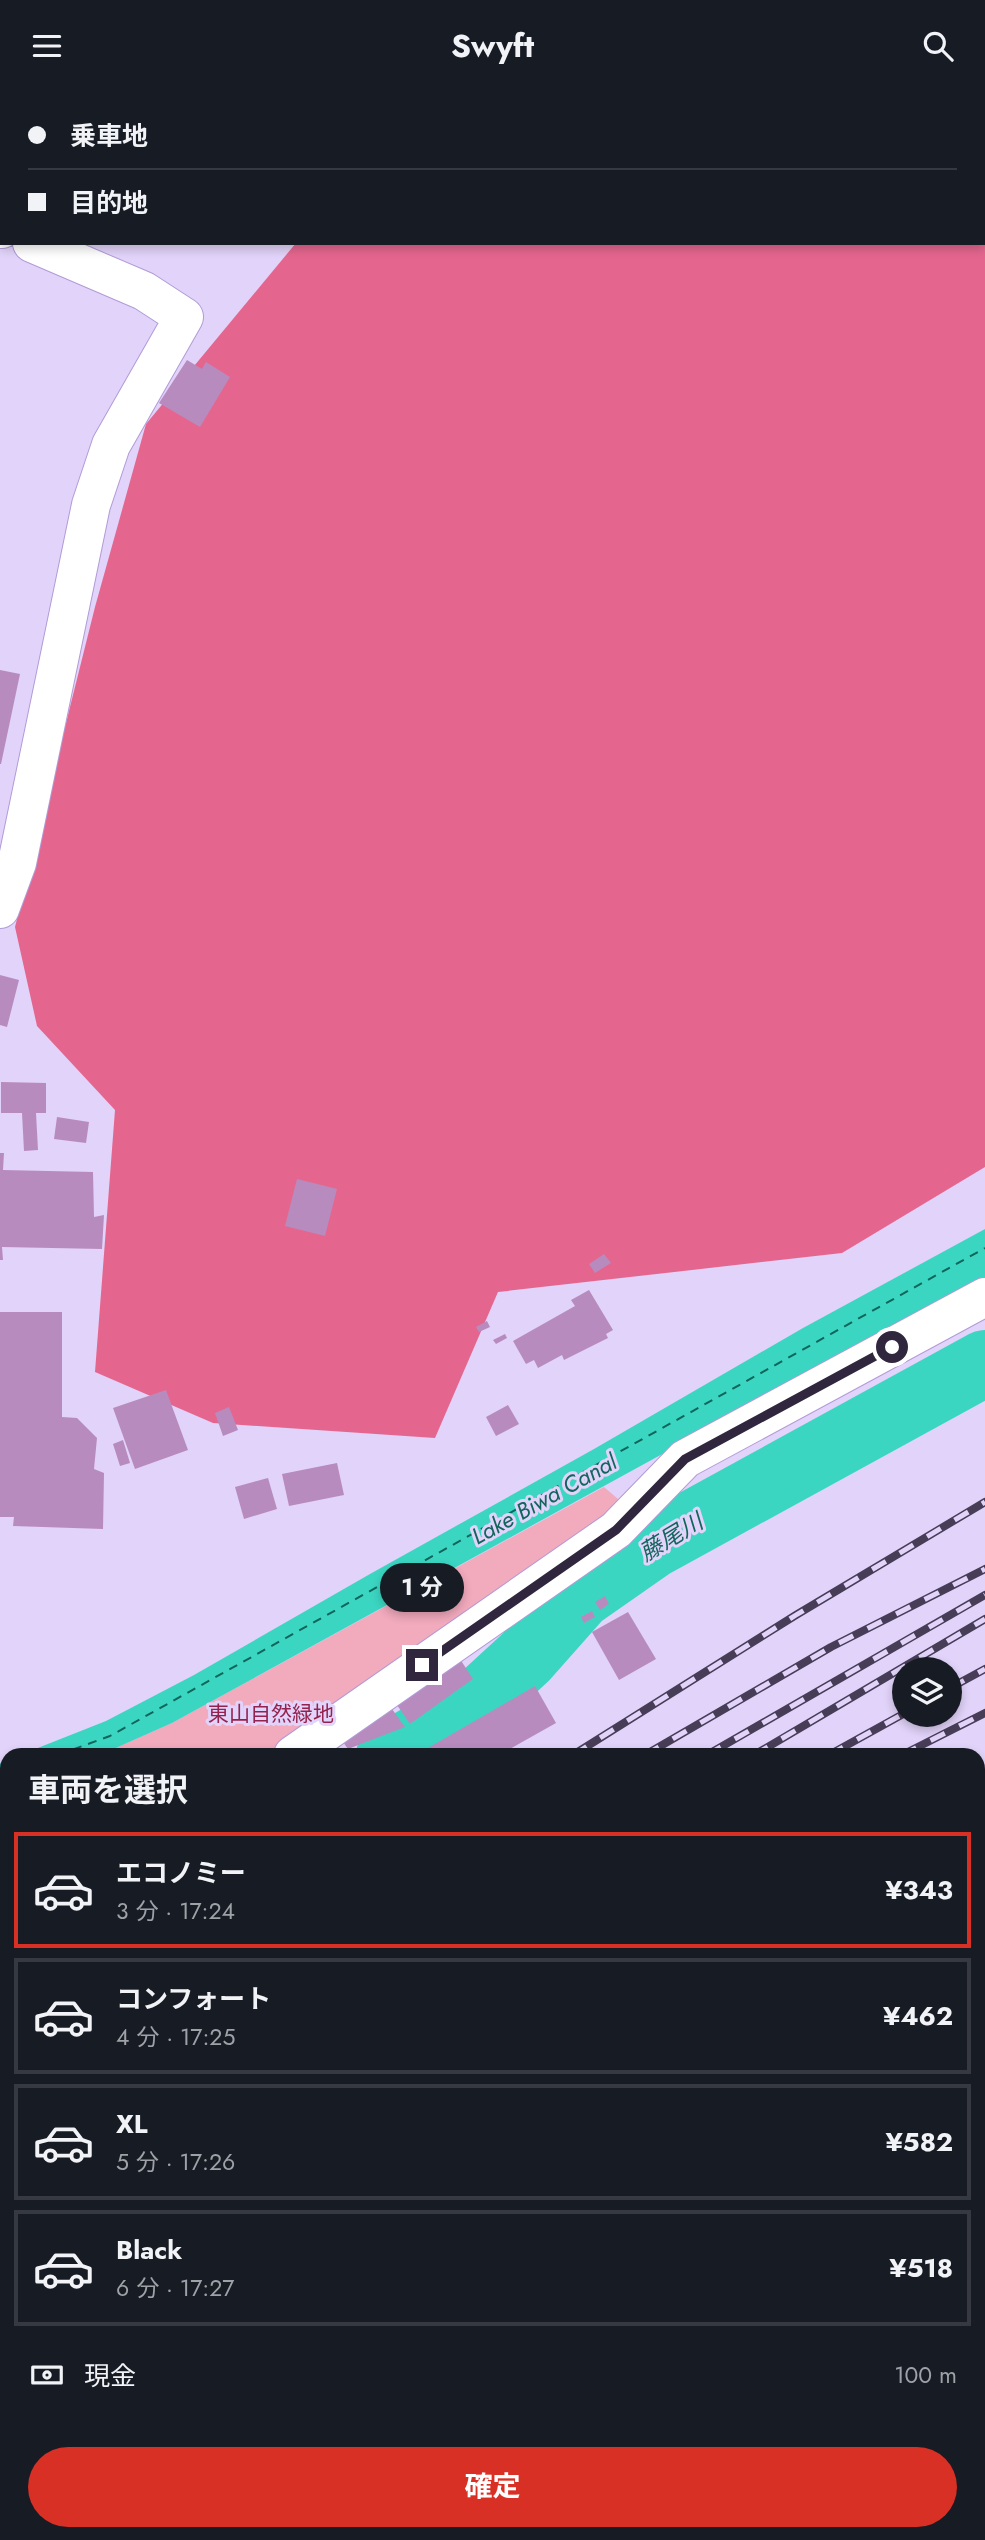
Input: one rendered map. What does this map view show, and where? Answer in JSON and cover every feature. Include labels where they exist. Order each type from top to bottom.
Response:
[{"type":"street","points":[[0,909],[17,863],[91,505],[111,445],[184,317],[144,291],[37,245]]},
{"type":"street","points":[[303,1748],[616,1530],[685,1459],[985,1297]]},
{"type":"green space","name":"東山自然緑地","points":[[604,1487],[632,1511],[289,1748],[116,1748],[172,1723]]},
{"type":"shaded area","points":[[294,245],[985,245],[985,1167],[842,1253],[498,1292],[435,1438],[213,1423],[95,1372],[115,1110],[37,1026],[15,927],[95,607],[146,424]]},
{"type":"water","name":"Lake Biwa Canal","points":[[985,1229],[985,1277],[172,1723],[116,1748],[38,1748],[106,1721],[194,1675],[803,1328]]},
{"type":"building","points":[[187,360],[202,369],[206,362],[230,377],[200,427],[159,403]]},
{"type":"building","points":[[0,670],[20,674],[1,764],[0,764]]},
{"type":"building","points":[[0,975],[19,980],[7,1027],[0,1025]]},
{"type":"building","points":[[1,1082],[46,1083],[46,1113],[36,1113],[38,1150],[24,1151],[22,1113],[1,1113]]},
{"type":"building","points":[[57,1117],[89,1122],[86,1143],[54,1139]]},
{"type":"building","points":[[0,1153],[4,1153],[3,1170],[93,1172],[94,1217],[104,1215],[102,1249],[2,1247],[3,1260],[0,1260]]},
{"type":"building","points":[[297,1179],[337,1189],[325,1236],[285,1226]]},
{"type":"building","points":[[604,1254],[611,1263],[595,1273],[589,1264]]},
{"type":"building","points":[[589,1290],[613,1330],[606,1334],[608,1338],[564,1360],[562,1355],[538,1368],[534,1360],[526,1364],[513,1341],[575,1306],[571,1300]]},
{"type":"building","points":[[0,1312],[62,1312],[62,1417],[77,1418],[97,1438],[94,1469],[104,1473],[103,1529],[13,1526],[14,1517],[0,1517]]},
{"type":"building","points":[[487,1321],[490,1327],[479,1332],[476,1327]]},
{"type":"building","points":[[505,1334],[507,1338],[496,1344],[493,1340]]},
{"type":"building","points":[[166,1390],[188,1450],[135,1469],[113,1408]]},
{"type":"building","points":[[508,1405],[519,1424],[496,1436],[486,1417]]},
{"type":"building","points":[[229,1407],[238,1430],[223,1436],[215,1413]]},
{"type":"building","points":[[123,1440],[130,1463],[120,1466],[113,1444]]},
{"type":"building","points":[[337,1463],[344,1495],[289,1506],[282,1474]]},
{"type":"building","points":[[268,1478],[277,1509],[244,1519],[235,1487]]},
{"type":"building","points":[[605,1596],[609,1604],[600,1610],[595,1602]]},
{"type":"building","points":[[592,1611],[595,1617],[584,1623],[581,1617]]},
{"type":"building","points":[[628,1612],[656,1659],[619,1680],[592,1632]]},
{"type":"building","points":[[460,1659],[473,1679],[410,1724],[397,1705]]},
{"type":"building","points":[[535,1686],[556,1723],[511,1748],[428,1748]]},
{"type":"building","points":[[392,1709],[405,1727],[351,1748],[343,1742]]},
{"type":"waterway","name":"藤尾川","points":[[401,1748],[476,1703],[526,1657],[580,1596],[653,1545],[985,1363]]},
{"type":"ferry route","points":[[77,1748],[110,1736],[985,1248]]},
{"type":"railway","points":[[584,1748],[796,1615],[985,1502]]},
{"type":"railway","points":[[657,1748],[831,1647],[985,1569]]},
{"type":"railway","points":[[719,1748],[985,1595]]},
{"type":"railway","points":[[766,1748],[985,1619]]},
{"type":"railway","points":[[962,1681],[985,1669]]},
{"type":"railway","points":[[916,1748],[985,1713]]},
{"type":"railway","points":[[842,1748],[892,1720]]},
{"type":"route","points":[[422,1665],[616,1530],[685,1459],[892,1347]]}]
